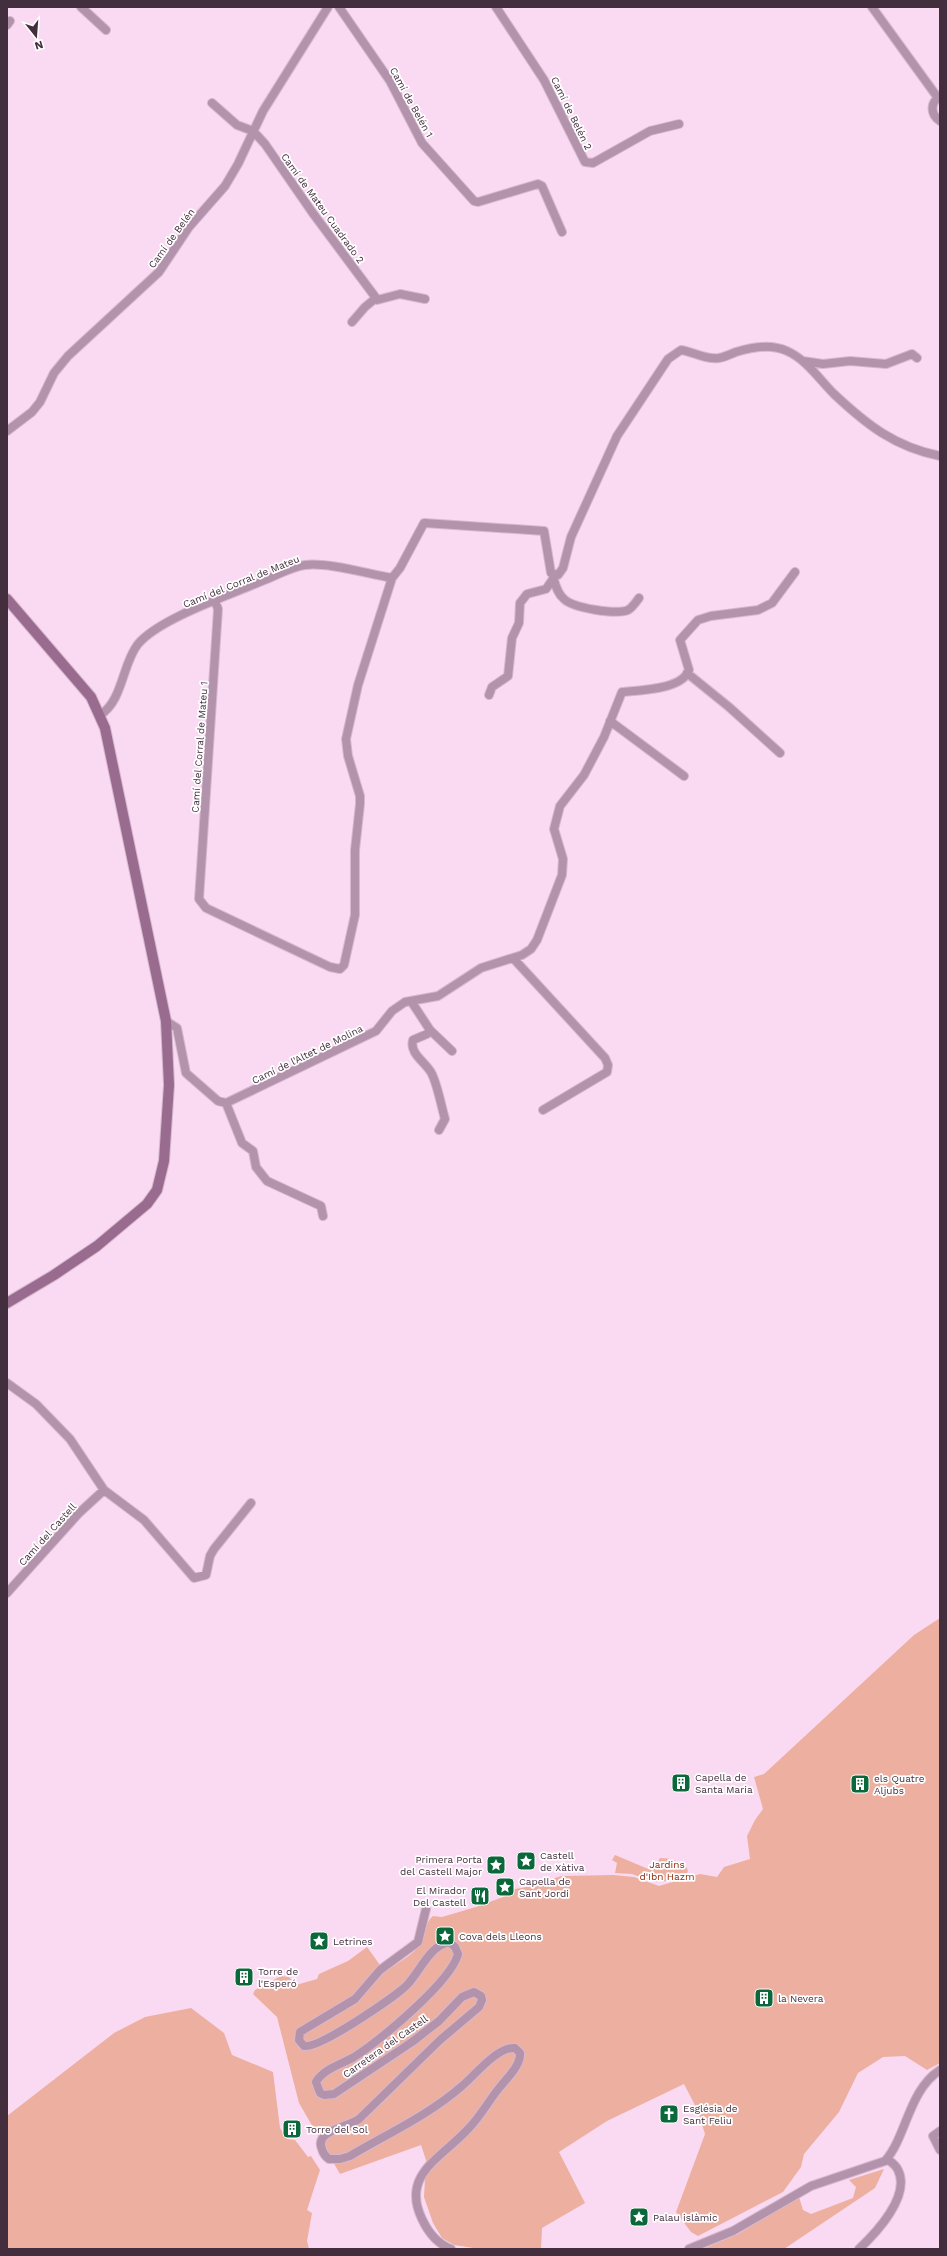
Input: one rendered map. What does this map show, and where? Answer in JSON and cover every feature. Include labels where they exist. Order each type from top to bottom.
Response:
[{"type":"main road","points":[[7,599],[92,697],[100,715],[118,784],[166,1022],[168,1085],[164,1161],[157,1190],[147,1204],[97,1246],[54,1275],[7,1302]]},
{"type":"street","points":[[81,7],[106,30]]},
{"type":"street","name":"Camí de Belén","points":[[7,431],[32,412],[40,402],[54,373],[68,356],[159,272],[189,227],[225,186],[238,164],[252,131],[287,70],[328,7]]},
{"type":"street","name":"Camí de Belén 1","points":[[339,7],[390,82],[422,143],[474,201],[478,202],[538,184],[542,186],[562,232]]},
{"type":"street","name":"Camí de Belén 2","points":[[496,7],[544,80],[585,162],[593,163],[655,128],[679,124]]},
{"type":"street","points":[[872,7],[939,97],[934,101],[932,110],[936,118],[940,121]]},
{"type":"street","name":"Camí de Mateu Cuadrado 2","points":[[212,103],[238,125],[252,131],[265,144],[312,212],[376,298]]},
{"type":"street","points":[[352,322],[365,307],[376,298],[377,300],[400,294],[425,299]]},
{"type":"street","points":[[489,695],[492,687],[508,676],[512,638],[519,623],[520,603],[527,594],[546,590],[560,573],[563,568],[571,537],[617,436],[668,359],[681,350],[711,358],[721,358],[741,350],[764,347],[786,350],[803,360],[834,394],[881,432],[906,448],[940,456]]},
{"type":"street","points":[[803,360],[823,364],[850,361],[886,364],[912,354],[917,358]]},
{"type":"street","points":[[392,578],[400,568],[424,523],[544,531],[551,573],[555,578],[560,595],[564,600],[584,608],[622,611],[628,609],[638,598]]},
{"type":"street","name":"Camí del Corral de Mateu","points":[[100,715],[111,705],[133,652],[138,644],[164,624],[215,601],[305,565],[339,568],[392,578]]},
{"type":"street","points":[[780,752],[729,707],[687,673],[686,657],[680,640],[698,620],[710,616],[758,610],[772,603],[795,572]]},
{"type":"street","name":"Camí del Corral de Mateu 1","points":[[215,601],[218,609],[199,895],[202,904],[206,908],[230,920],[330,967],[340,969],[344,965],[355,915],[354,850],[360,804],[360,796],[348,756],[346,739],[358,685],[392,578]]},
{"type":"street","name":"Camí de l'Altet de Molina","points":[[226,1103],[376,1031],[392,1012],[405,1002],[438,996],[481,968],[513,958],[531,949],[537,940],[562,875],[563,859],[554,829],[560,806],[584,775],[622,692],[663,687],[676,682],[687,673]]},
{"type":"street","points":[[610,721],[684,776]]},
{"type":"street","points":[[513,958],[605,1058],[608,1065],[606,1072],[543,1110]]},
{"type":"street","points":[[411,1001],[430,1030],[452,1050]]},
{"type":"street","points":[[166,1022],[177,1028],[186,1073],[218,1101],[226,1103],[242,1143],[253,1151],[256,1168],[267,1181],[321,1206],[323,1216]]},
{"type":"street","points":[[430,1030],[427,1034],[413,1040],[412,1046],[414,1052],[432,1074],[445,1119],[439,1130]]},
{"type":"street","points":[[7,1383],[36,1404],[70,1439],[104,1490],[144,1520],[194,1578],[206,1575],[210,1556],[214,1549],[251,1503]]},
{"type":"street","name":"Camí del Castell","points":[[7,1593],[79,1513],[104,1490]]},
{"type":"street","name":"Carretera del Castell","points":[[426,1909],[418,1942],[380,1970],[355,1999],[300,2032],[299,2040],[304,2046],[311,2046],[333,2035],[400,1992],[441,1944],[449,1942],[455,1947],[458,1954],[453,1964],[428,1995],[407,2016],[364,2050],[323,2074],[316,2082],[320,2093],[329,2095],[334,2094],[417,2039],[466,1994],[474,1992],[481,1996],[482,2000],[479,2007],[440,2040],[359,2119],[349,2126],[327,2133],[323,2136],[320,2143],[323,2152],[329,2159],[340,2159],[350,2156],[433,2108],[461,2087],[498,2054],[508,2048],[515,2048],[520,2054],[520,2057],[514,2068],[477,2119],[430,2164],[419,2178],[416,2186],[416,2200],[424,2224],[436,2239],[451,2249]]},
{"type":"street","points":[[689,2249],[733,2231],[811,2186],[882,2163],[887,2159],[919,2094],[929,2079],[940,2070]]},
{"type":"street","points":[[937,2133],[940,2150]]},
{"type":"street","points":[[859,2249],[882,2226],[897,2197],[900,2183],[899,2171],[887,2159]]},
{"type":"green space","points":[[940,1618],[940,2063],[927,2070],[905,2056],[883,2057],[858,2073],[839,2112],[804,2154],[801,2167],[783,2192],[698,2236],[691,2232],[676,2212],[705,2134],[697,2109],[684,2084],[607,2121],[559,2152],[585,2203],[542,2228],[541,2249],[480,2249],[454,2245],[442,2238],[433,2223],[424,2197],[426,2160],[421,2145],[340,2174],[299,2103],[277,2017],[253,1994],[255,1990],[281,1976],[289,1977],[296,1985],[317,1979],[319,1974],[348,1961],[367,1947],[385,1972],[419,1946],[424,1939],[428,1922],[433,1916],[442,1917],[476,1907],[503,1897],[515,1889],[532,1886],[561,1876],[613,1875],[634,1877],[659,1886],[700,1874],[717,1877],[724,1867],[750,1859],[747,1836],[755,1820],[763,1809],[754,1777],[764,1774],[914,1635]]},
{"type":"green space","name":"Jardins d'Ibn Hazm","points":[[615,1855],[653,1871],[660,1858],[671,1859],[687,1868],[688,1872],[683,1876],[662,1882],[654,1882],[632,1874],[615,1873],[617,1863],[612,1860]]},
{"type":"green space","points":[[191,2008],[224,2033],[232,2055],[273,2072],[280,2128],[287,2139],[295,2140],[308,2157],[311,2156],[320,2170],[307,2210],[312,2213],[307,2241],[309,2249],[7,2249],[7,2116],[114,2033],[145,2017]]},
{"type":"green space","points":[[884,2169],[875,2188],[784,2249],[703,2249],[738,2234],[799,2197],[803,2210],[811,2214],[853,2198],[856,2187],[849,2180]]},
{"type":"place","name":"Capella de Santa Maria","points":[[681,1783]]},
{"type":"place","name":"els Quatre Aljubs","points":[[860,1784]]},
{"type":"place","name":"Castell de Xàtiva","points":[[526,1861]]},
{"type":"place","name":"Primera Porta del Castell Major","points":[[496,1865]]},
{"type":"place","name":"Capella de Sant Jordi","points":[[505,1887]]},
{"type":"place","name":"El Mirador Del Castell","points":[[480,1896]]},
{"type":"place","name":"Cova dels Lleons","points":[[445,1936]]},
{"type":"place","name":"Letrines","points":[[319,1941]]},
{"type":"place","name":"Torre de l'Esperó","points":[[244,1977]]},
{"type":"place","name":"la Nevera","points":[[764,1998]]},
{"type":"place","name":"Església de Sant Feliu","points":[[669,2114]]},
{"type":"place","name":"Torre del Sol","points":[[292,2129]]},
{"type":"place","name":"Palau islàmic","points":[[639,2217]]}]
